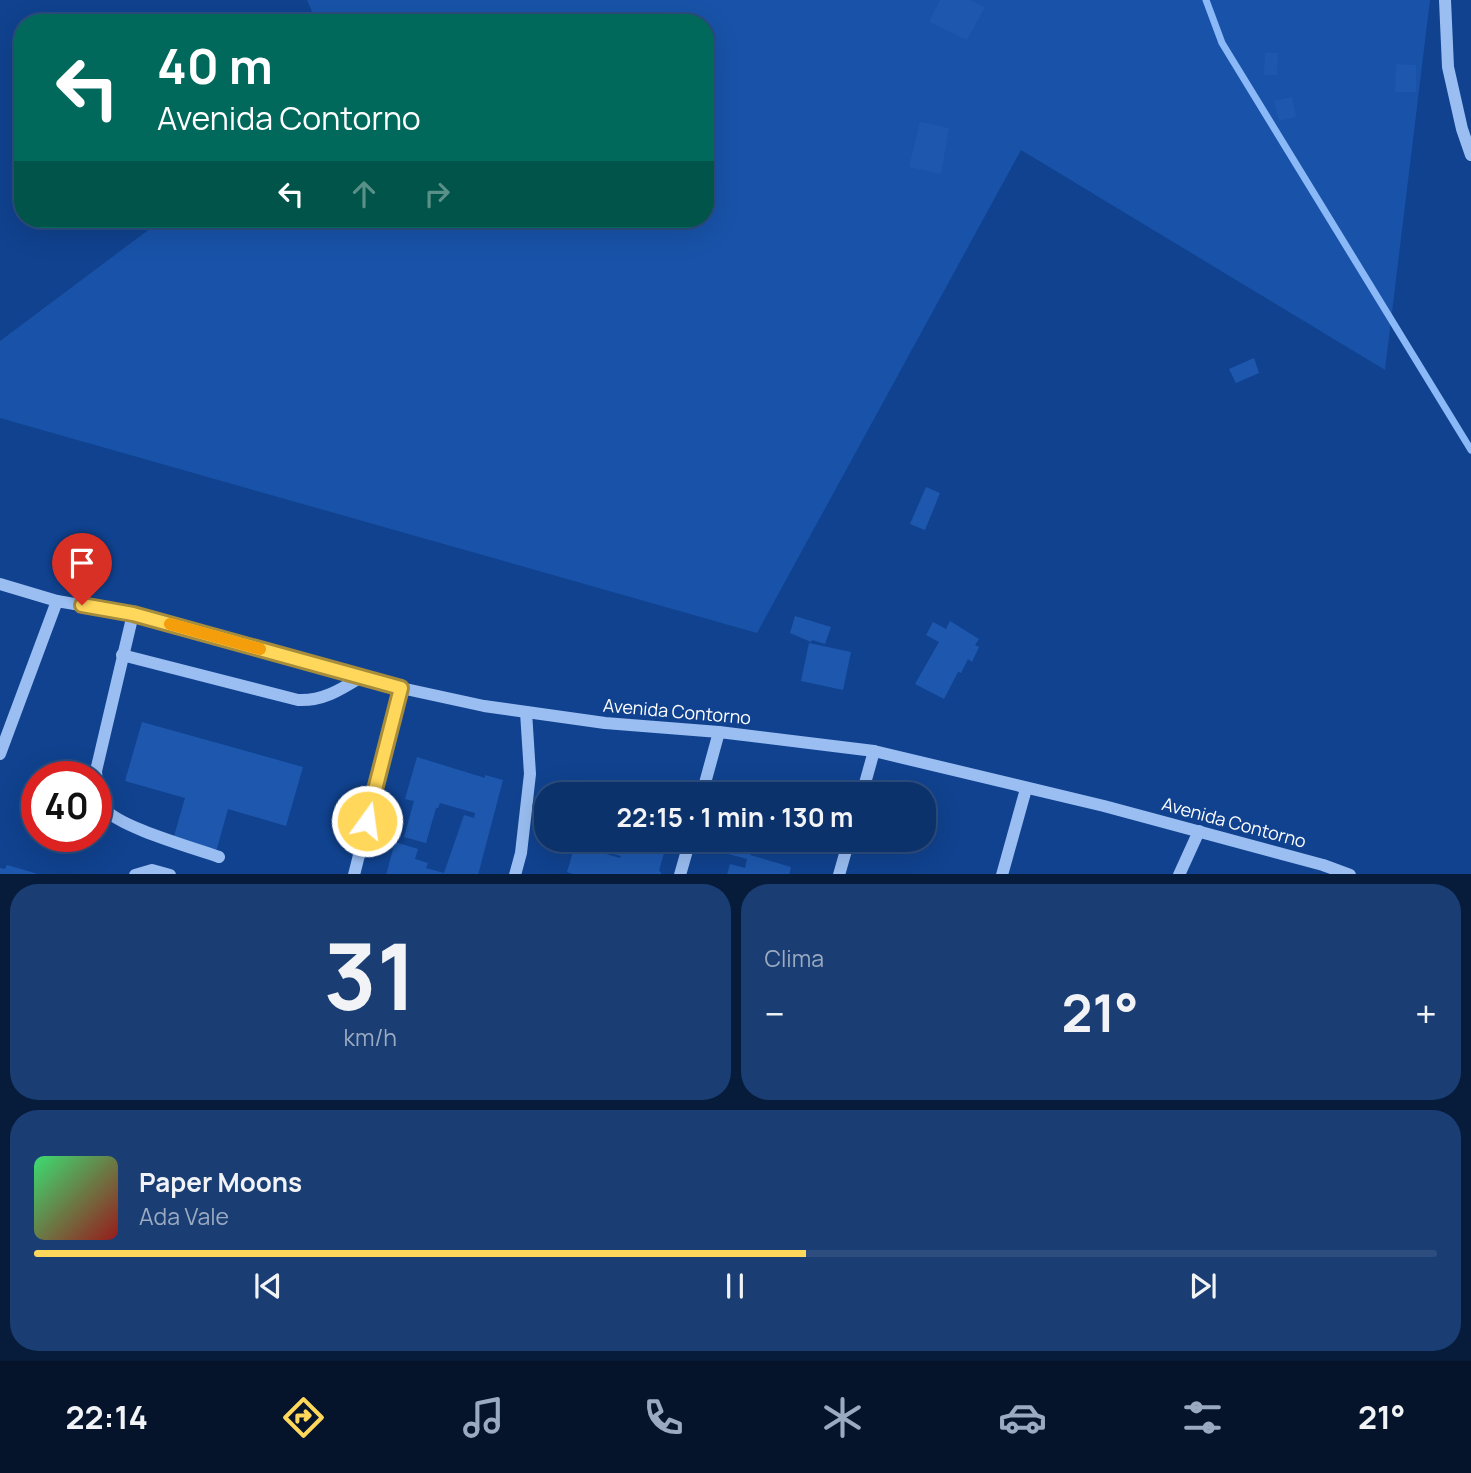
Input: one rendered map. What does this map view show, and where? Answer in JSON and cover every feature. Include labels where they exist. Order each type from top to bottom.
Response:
[{"type":"street","points":[[1445,0],[1448,67],[1462,129],[1471,155]]},
{"type":"street","name":"Avenida Contorno","points":[[0,584],[57,601],[133,614],[401,688],[484,706],[606,723],[719,732],[874,751],[1199,831],[1321,870],[1350,874]]},
{"type":"street","points":[[0,754],[57,601]]},
{"type":"street","points":[[133,614],[96,771],[97,791],[103,807],[117,820],[219,857]]},
{"type":"street","points":[[122,655],[298,701],[315,701],[362,677]]},
{"type":"street","points":[[354,874],[401,688]]},
{"type":"street","points":[[515,874],[521,853],[530,774],[526,712]]},
{"type":"street","points":[[705,782],[719,732]]},
{"type":"street","points":[[865,782],[874,751]]},
{"type":"street","points":[[1002,874],[1026,789]]},
{"type":"street","points":[[1180,874],[1199,831]]},
{"type":"street","points":[[680,874],[686,852]]},
{"type":"street","points":[[839,874],[845,852]]},
{"type":"street","points":[[135,874],[152,870],[170,874]]},
{"type":"shaded area","points":[[307,0],[1430,0],[1385,370],[1021,150],[757,633],[0,418],[0,341],[151,228],[714,228],[714,14],[313,14]]},
{"type":"building","points":[[940,0],[970,0],[985,7],[967,40],[929,22]]},
{"type":"building","points":[[1265,53],[1278,53],[1277,75],[1264,75]]},
{"type":"building","points":[[1396,64],[1416,65],[1416,92],[1395,92]]},
{"type":"building","points":[[1292,97],[1296,117],[1279,121],[1274,101]]},
{"type":"building","points":[[920,122],[949,128],[941,174],[909,167]]},
{"type":"building","points":[[1254,358],[1259,373],[1236,383],[1229,369]]},
{"type":"building","points":[[926,487],[940,493],[925,530],[910,524]]},
{"type":"building","points":[[795,616],[831,627],[825,644],[812,640],[811,642],[790,633]]},
{"type":"building","points":[[950,621],[979,639],[975,645],[979,647],[972,662],[968,659],[961,673],[958,672],[944,699],[915,684],[939,642],[926,635],[933,622],[946,629]]},
{"type":"building","points":[[809,643],[851,652],[843,690],[801,681]]},
{"type":"building","points":[[142,722],[303,767],[286,826],[228,809],[216,852],[173,840],[185,798],[125,781]]},
{"type":"building","points":[[417,757],[485,778],[485,775],[503,780],[478,874],[386,874],[395,842],[418,849],[415,859],[428,863],[426,868],[444,873],[464,815],[474,818],[475,813],[440,803],[436,808],[426,843],[404,837],[414,801],[405,799]]},
{"type":"building","points":[[573,852],[599,852],[620,858],[621,856],[606,852],[664,852],[659,871],[661,874],[567,872]]},
{"type":"building","points":[[721,852],[752,852],[750,855],[791,867],[789,874],[727,874],[730,864],[745,868],[747,859]]},
{"type":"building","points":[[7,865],[38,874],[0,874],[0,868],[5,869]]},
{"type":"waterway","points":[[1206,0],[1222,43],[1471,450]]},
{"type":"slow traffic","points":[[170,624],[260,649]]},
{"type":"route","points":[[82,605],[133,614],[401,688],[367,821]]}]
